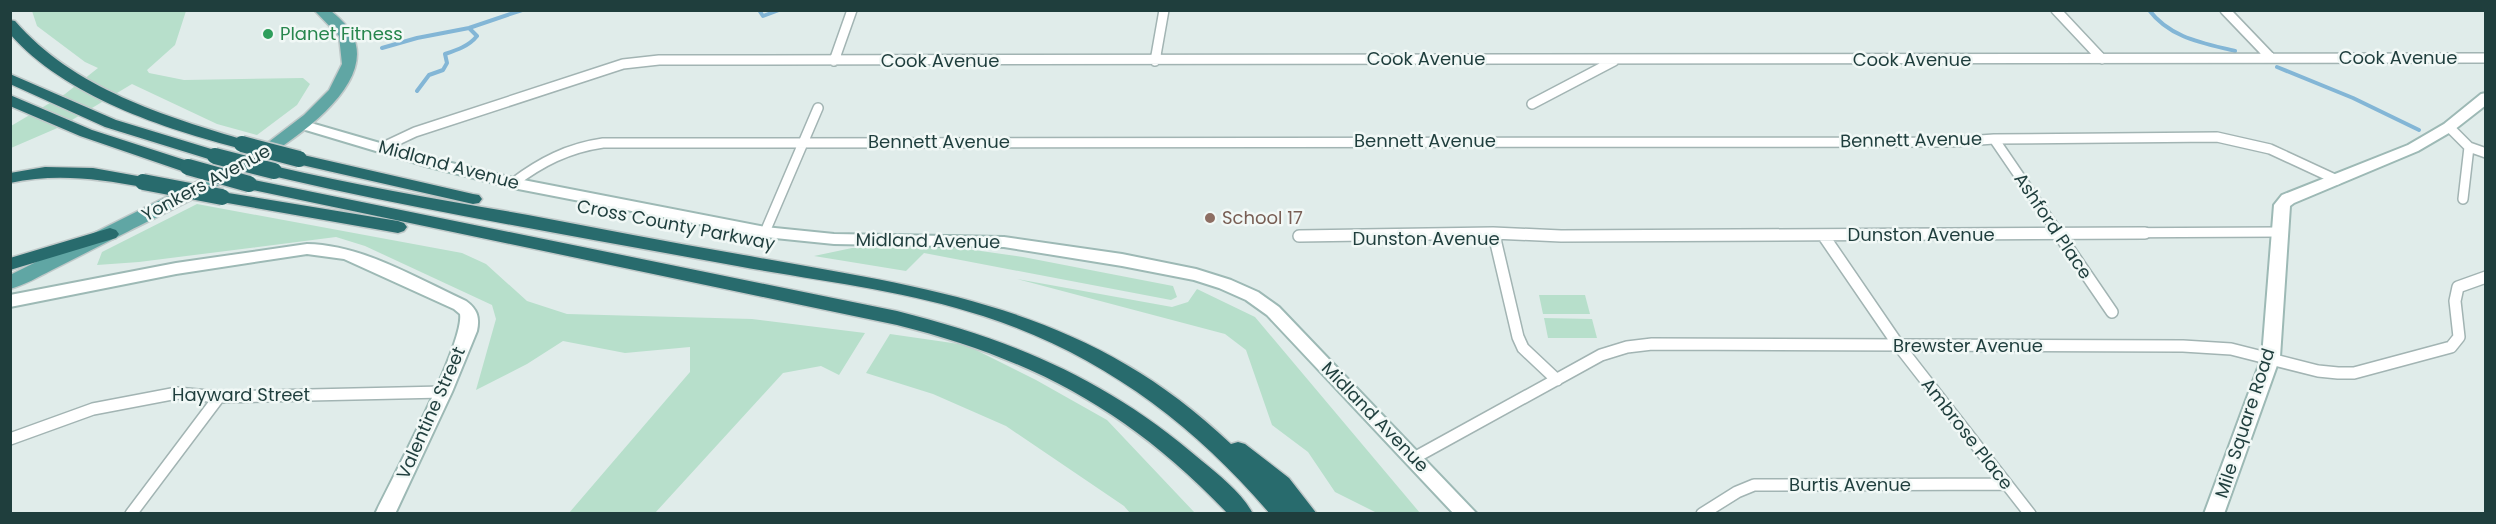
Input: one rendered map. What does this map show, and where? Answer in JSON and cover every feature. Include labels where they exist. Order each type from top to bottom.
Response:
[{"type":"highway","points":[[10,24],[40,54],[92,88],[159,118],[299,159],[527,212],[608,235]]},
{"type":"highway","name":"Cross County Parkway","points":[[10,78],[115,125],[215,156],[274,171],[368,192],[888,288],[990,311],[1054,336],[1104,360],[1162,396],[1202,428],[1240,464],[1283,513]]},
{"type":"highway","points":[[10,100],[86,133],[188,167],[249,184],[920,323],[968,336],[1014,352],[1080,383],[1135,418],[1188,460],[1242,513]]},
{"type":"highway","points":[[10,177],[37,171],[70,170],[424,232],[531,243]]},
{"type":"highway","points":[[10,264],[110,234]]},
{"type":"highway","points":[[1202,428],[1248,456],[1281,484],[1306,513]]},
{"type":"main road","name":"Yonkers Avenue","points":[[11,297],[110,234],[243,166],[304,125],[336,88],[345,73],[349,58],[349,45],[345,34],[321,10]]},
{"type":"street","points":[[834,61],[852,10]]},
{"type":"street","points":[[1155,61],[1164,10]]},
{"type":"street","points":[[2056,10],[2102,59]]},
{"type":"street","points":[[2225,10],[2270,57]]},
{"type":"street","name":"Cook Avenue","points":[[381,148],[415,132],[638,61],[2486,58]]},
{"type":"street","points":[[1532,104],[1617,60]]},
{"type":"street","name":"Mile Square Road","points":[[2214,513],[2271,357],[2282,205],[2288,199],[2413,148],[2449,127],[2486,98]]},
{"type":"street","points":[[765,232],[818,108]]},
{"type":"street","name":"Midland Avenue","points":[[304,125],[513,183],[765,232],[834,239],[1014,243],[1133,262],[1196,275],[1225,284],[1252,296],[1273,312],[1467,513]]},
{"type":"street","points":[[2449,127],[2469,147],[2486,153]]},
{"type":"street","name":"Bennett Avenue","points":[[513,183],[556,155],[594,144],[1952,142],[1994,139],[2223,136],[2277,149],[2337,180]]},
{"type":"street","name":"Ashford Place","points":[[1994,139],[2112,312]]},
{"type":"street","points":[[2463,199],[2469,147]]},
{"type":"street","name":"Dunston Avenue","points":[[1327,237],[1337,234],[1493,233],[1561,236],[2281,232]]},
{"type":"street","name":"Ambrose Place","points":[[1822,235],[1899,346],[2030,513]]},
{"type":"street","name":"Dunston Avenue","points":[[1299,236],[1336,239],[1547,239],[1561,236]]},
{"type":"street","points":[[1495,239],[1522,348],[1557,380]]},
{"type":"street","name":"Valentine Street","points":[[11,297],[177,268],[300,250],[332,249],[419,286],[468,311],[470,322],[468,332],[443,392],[386,513]]},
{"type":"street","name":"Brewster Avenue","points":[[1414,458],[1601,355],[1627,347],[1652,344],[2183,346],[2231,349],[2271,357],[2318,371],[2354,373],[2451,347],[2459,337],[2454,301],[2458,287],[2486,277]]},
{"type":"street","name":"Hayward Street","points":[[10,439],[93,409],[177,393],[219,396],[443,392]]},
{"type":"street","points":[[131,513],[219,396]]},
{"type":"street","name":"Burtis Avenue","points":[[1702,513],[1737,492],[1754,485],[2005,484]]},
{"type":"green space","points":[[32,11],[186,11],[175,45],[147,70],[149,73],[184,80],[303,78],[310,84],[297,105],[257,135],[217,124],[132,84],[62,126],[11,148],[11,126],[65,94],[98,68],[85,62],[37,26]]},
{"type":"green space","points":[[197,204],[462,253],[486,264],[527,301],[567,314],[752,319],[865,333],[839,375],[821,366],[783,373],[655,513],[569,513],[690,372],[690,347],[625,353],[563,341],[527,364],[476,390],[496,319],[492,305],[365,246],[336,237],[139,262],[97,265],[102,252]]},
{"type":"green space","points":[[946,246],[1023,257],[1173,286],[1177,297],[1171,300],[924,253],[906,271],[814,256],[852,248]]},
{"type":"green space","points":[[1017,279],[1172,307],[1188,302],[1197,289],[1255,317],[1420,513],[1377,513],[1335,492],[1308,452],[1272,425],[1246,350],[1225,334]]},
{"type":"green space","points":[[1539,295],[1585,295],[1590,314],[1543,314]]},
{"type":"green space","points":[[1544,318],[1592,319],[1597,338],[1548,338]]},
{"type":"green space","points":[[890,334],[966,345],[1036,380],[1107,420],[1195,513],[1130,513],[1124,506],[1006,426],[933,394],[866,373]]},
{"type":"waterway","points":[[469,28],[522,10]]},
{"type":"waterway","points":[[759,10],[763,16],[779,10]]},
{"type":"waterway","points":[[2149,10],[2157,19],[2177,33],[2199,42],[2235,51]]},
{"type":"waterway","points":[[382,48],[417,38],[469,28]]},
{"type":"waterway","points":[[417,91],[429,75],[443,70],[447,63],[445,54],[467,45],[477,36],[469,28]]},
{"type":"waterway","points":[[2277,67],[2353,98],[2419,130]]},
{"type":"place","name":"Planet Fitness","points":[[268,34]]},
{"type":"place","name":"School 17","points":[[1210,218]]}]
